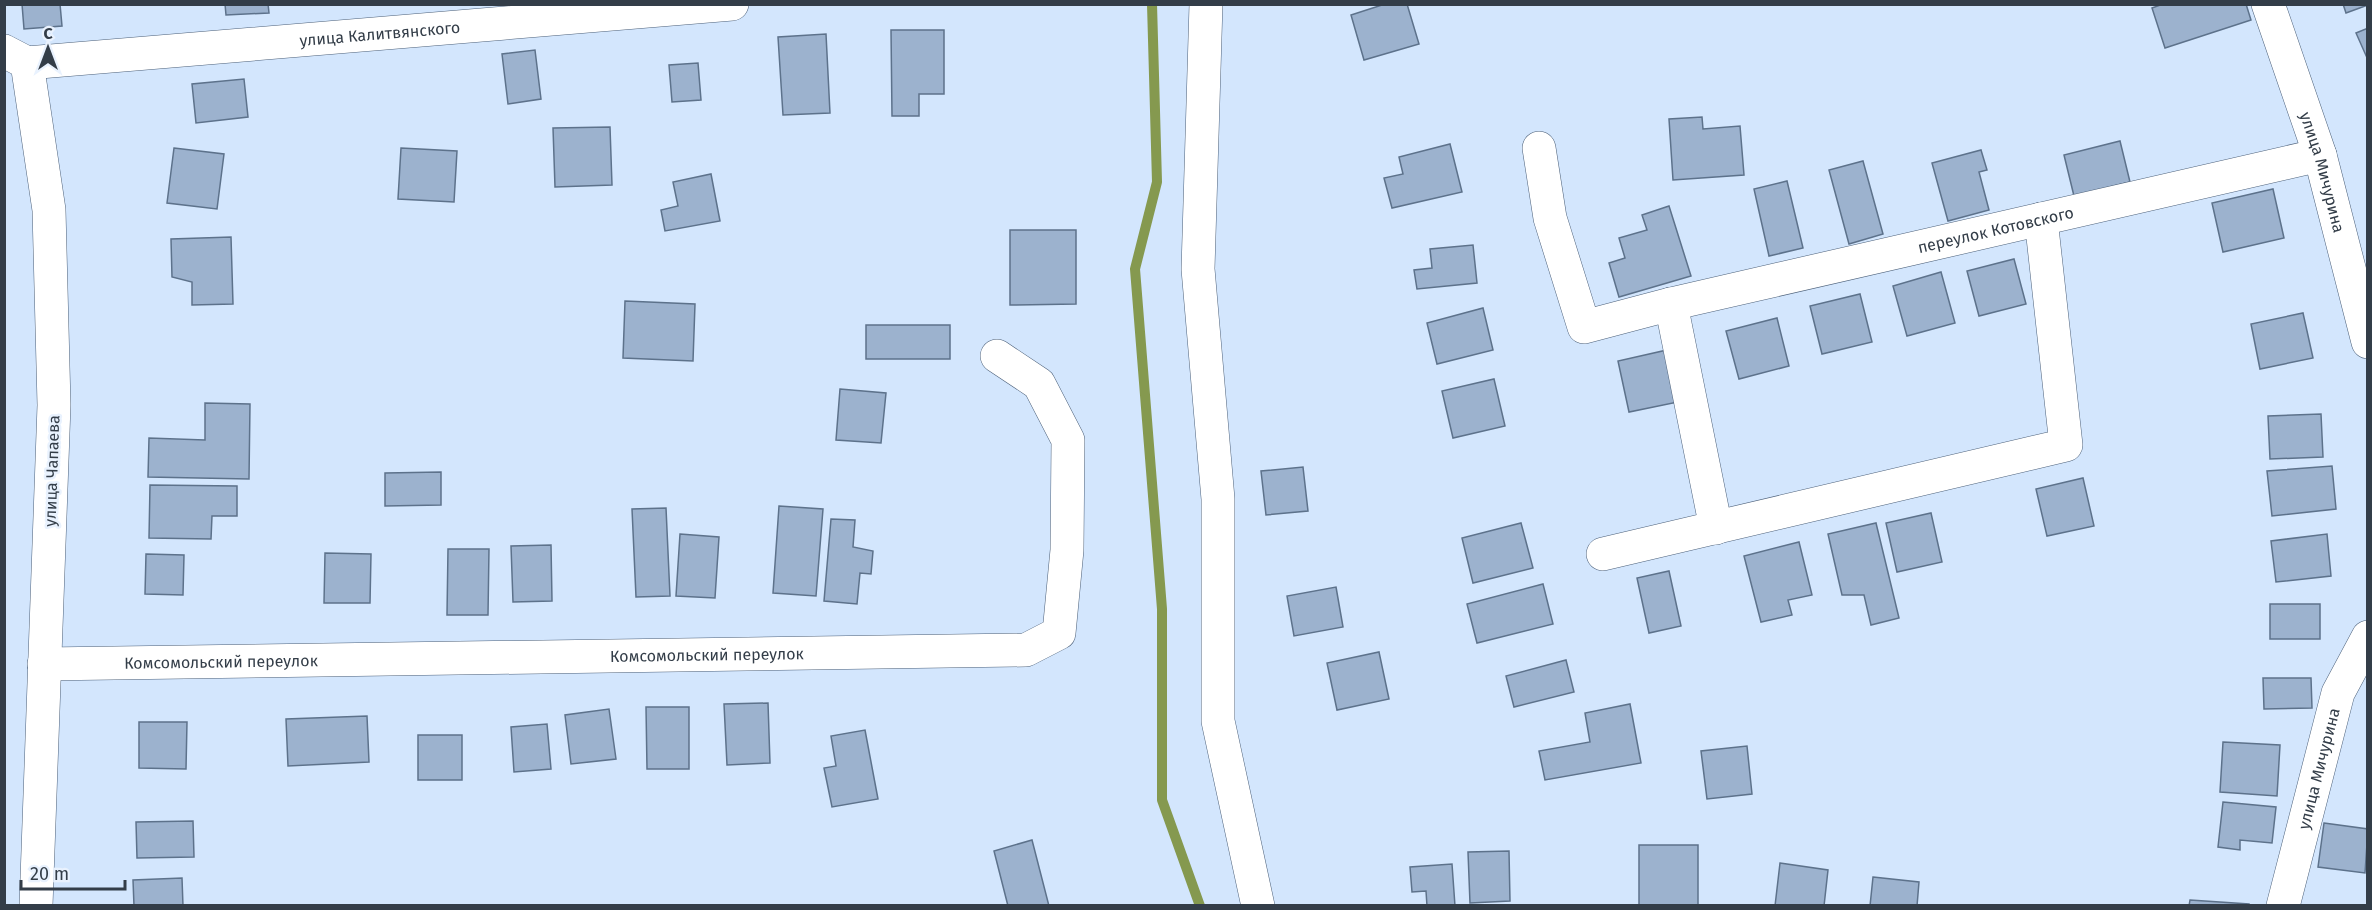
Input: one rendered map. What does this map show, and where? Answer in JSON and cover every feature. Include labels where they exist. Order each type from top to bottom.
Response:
[{"type":"street","name":"улица Калитвянского","points":[[16,57],[732,4]]},
{"type":"street","points":[[1206,4],[1198,269],[1218,499],[1218,721],[1258,906]]},
{"type":"street","name":"улица Мичурина","points":[[2268,4],[2320,155],[2367,342]]},
{"type":"street","name":"улица Чапаева","points":[[16,57],[50,221],[54,405],[36,906]]},
{"type":"street","name":"переулок Котовского","points":[[1539,148],[1550,218],[1584,327],[1671,304],[2320,155]]},
{"type":"street","points":[[1603,554],[2066,445],[2041,219]]},
{"type":"street","points":[[1671,304],[1716,528]]},
{"type":"street","name":"Комсомольский переулок","points":[[44,664],[1026,650],[1059,633],[1067,550],[1068,440],[1038,384],[997,356]]},
{"type":"street","name":"улица Мичурина","points":[[2283,906],[2338,693],[2367,637]]},
{"type":"building","points":[[22,4],[60,4],[62,26],[24,29]]},
{"type":"building","points":[[225,4],[268,4],[269,13],[226,15]]},
{"type":"building","points":[[1385,4],[1407,4],[1419,44],[1364,60],[1351,15]]},
{"type":"building","points":[[2163,4],[2246,4],[2251,20],[2165,48],[2152,8]]},
{"type":"building","points":[[2343,4],[2368,4],[2368,5],[2346,13]]},
{"type":"building","points":[[2368,28],[2368,60],[2356,33]]},
{"type":"building","points":[[891,30],[944,30],[944,94],[919,94],[919,116],[892,116]]},
{"type":"building","points":[[826,34],[830,113],[783,115],[778,37]]},
{"type":"building","points":[[535,50],[541,99],[508,104],[502,54]]},
{"type":"building","points":[[698,63],[701,100],[672,102],[669,65]]},
{"type":"building","points":[[244,79],[248,117],[196,123],[192,84]]},
{"type":"building","points":[[1702,117],[1703,129],[1740,126],[1744,175],[1673,180],[1669,119]]},
{"type":"building","points":[[610,127],[612,185],[555,187],[553,128]]},
{"type":"building","points":[[2120,141],[2130,182],[2074,196],[2064,155]]},
{"type":"building","points":[[1450,144],[1462,192],[1392,208],[1384,178],[1403,174],[1399,157]]},
{"type":"building","points":[[174,148],[224,154],[217,209],[167,203]]},
{"type":"building","points":[[401,148],[457,151],[454,202],[398,199]]},
{"type":"building","points":[[1981,150],[1987,170],[1979,172],[1989,210],[1948,221],[1932,163]]},
{"type":"building","points":[[1863,161],[1883,234],[1849,244],[1829,170]]},
{"type":"building","points":[[711,174],[720,221],[665,231],[661,210],[678,206],[673,182]]},
{"type":"building","points":[[1787,181],[1803,248],[1769,256],[1754,189]]},
{"type":"building","points":[[2273,189],[2284,238],[2223,252],[2212,203]]},
{"type":"building","points":[[1669,206],[1691,276],[1619,297],[1609,263],[1625,258],[1619,238],[1647,230],[1642,215]]},
{"type":"building","points":[[1010,230],[1076,230],[1076,304],[1010,305]]},
{"type":"building","points":[[231,237],[233,304],[192,305],[192,282],[172,277],[171,239]]},
{"type":"building","points":[[1473,245],[1477,283],[1417,289],[1414,270],[1432,268],[1430,249]]},
{"type":"building","points":[[2014,259],[2026,304],[1979,316],[1967,271]]},
{"type":"building","points":[[1941,272],[1955,323],[1907,336],[1893,286]]},
{"type":"building","points":[[1860,294],[1872,342],[1822,354],[1810,306]]},
{"type":"building","points":[[625,301],[695,304],[693,361],[623,358]]},
{"type":"building","points":[[1483,308],[1493,350],[1437,364],[1427,323]]},
{"type":"building","points":[[2303,313],[2313,358],[2260,369],[2251,324]]},
{"type":"building","points":[[1777,318],[1789,366],[1739,379],[1726,331]]},
{"type":"building","points":[[866,325],[950,325],[950,359],[866,359]]},
{"type":"building","points":[[1667,350],[1678,402],[1629,412],[1618,361]]},
{"type":"building","points":[[1494,379],[1505,426],[1453,438],[1442,391]]},
{"type":"building","points":[[840,389],[886,393],[881,443],[836,440]]},
{"type":"building","points":[[205,403],[250,404],[249,479],[148,477],[149,438],[205,440]]},
{"type":"building","points":[[2321,414],[2323,457],[2270,459],[2268,416]]},
{"type":"building","points":[[2332,466],[2336,509],[2272,516],[2267,471]]},
{"type":"building","points":[[1303,467],[1308,511],[1266,515],[1261,471]]},
{"type":"building","points":[[441,472],[441,505],[385,506],[385,473]]},
{"type":"building","points":[[2083,478],[2094,526],[2047,536],[2036,489]]},
{"type":"building","points":[[150,485],[237,486],[237,516],[212,516],[211,539],[149,538]]},
{"type":"building","points":[[779,506],[823,509],[816,596],[773,593]]},
{"type":"building","points":[[666,508],[670,596],[636,597],[632,509]]},
{"type":"building","points":[[1931,513],[1942,562],[1897,572],[1886,523]]},
{"type":"building","points":[[831,519],[855,520],[853,547],[873,551],[871,574],[860,573],[857,604],[824,601]]},
{"type":"building","points":[[1521,523],[1533,568],[1473,583],[1462,538]]},
{"type":"building","points":[[1876,523],[1899,618],[1871,625],[1864,595],[1842,595],[1828,534]]},
{"type":"building","points":[[680,534],[719,537],[715,598],[676,596]]},
{"type":"building","points":[[2327,534],[2331,576],[2276,582],[2271,541]]},
{"type":"building","points":[[1799,542],[1812,595],[1788,600],[1792,615],[1761,622],[1744,556]]},
{"type":"building","points":[[551,545],[552,601],[513,602],[511,546]]},
{"type":"building","points":[[448,549],[489,549],[488,615],[447,615]]},
{"type":"building","points":[[325,553],[371,554],[370,603],[324,603]]},
{"type":"building","points":[[146,554],[184,555],[183,595],[145,594]]},
{"type":"building","points":[[1669,571],[1681,626],[1649,633],[1637,578]]},
{"type":"building","points":[[1543,584],[1553,624],[1477,643],[1467,604]]},
{"type":"building","points":[[1336,587],[1343,627],[1294,636],[1287,596]]},
{"type":"building","points":[[2270,604],[2320,604],[2320,639],[2270,639]]},
{"type":"building","points":[[1379,652],[1389,699],[1337,710],[1327,663]]},
{"type":"building","points":[[1566,660],[1574,692],[1514,707],[1506,676]]},
{"type":"building","points":[[2263,678],[2311,678],[2312,708],[2264,709]]},
{"type":"building","points":[[768,703],[770,763],[727,765],[724,704]]},
{"type":"building","points":[[1630,704],[1641,763],[1545,780],[1539,751],[1590,742],[1585,713]]},
{"type":"building","points":[[646,707],[689,707],[689,769],[647,769]]},
{"type":"building","points":[[609,709],[616,759],[571,764],[565,715]]},
{"type":"building","points":[[367,716],[369,762],[288,766],[286,719]]},
{"type":"building","points":[[139,722],[187,722],[186,769],[139,768]]},
{"type":"building","points":[[547,724],[551,769],[514,772],[511,727]]},
{"type":"building","points":[[865,730],[878,799],[832,807],[824,768],[836,766],[831,736]]},
{"type":"building","points":[[418,735],[462,735],[462,780],[418,780]]},
{"type":"building","points":[[2223,742],[2280,745],[2277,796],[2220,792]]},
{"type":"building","points":[[1747,746],[1752,794],[1707,799],[1701,751]]},
{"type":"building","points":[[2223,802],[2276,807],[2272,843],[2240,840],[2240,850],[2218,847]]},
{"type":"building","points":[[193,821],[194,857],[137,858],[136,822]]},
{"type":"building","points":[[2324,823],[2368,829],[2365,873],[2318,867]]},
{"type":"building","points":[[1032,840],[1049,906],[1008,906],[994,851]]},
{"type":"building","points":[[1639,845],[1698,845],[1698,906],[1639,906]]},
{"type":"building","points":[[1509,851],[1510,901],[1470,903],[1468,852]]},
{"type":"building","points":[[1780,863],[1828,870],[1824,906],[1775,906]]},
{"type":"building","points":[[1452,864],[1455,906],[1427,906],[1426,891],[1412,892],[1410,867]]},
{"type":"building","points":[[1873,877],[1919,882],[1917,906],[1870,906]]},
{"type":"building","points":[[182,878],[183,906],[134,906],[133,880]]},
{"type":"building","points":[[2190,900],[2249,904],[2249,906],[2189,906]]},
{"type":"waterway","points":[[1152,4],[1157,182],[1135,269],[1162,609],[1162,800],[1200,906]]}]
